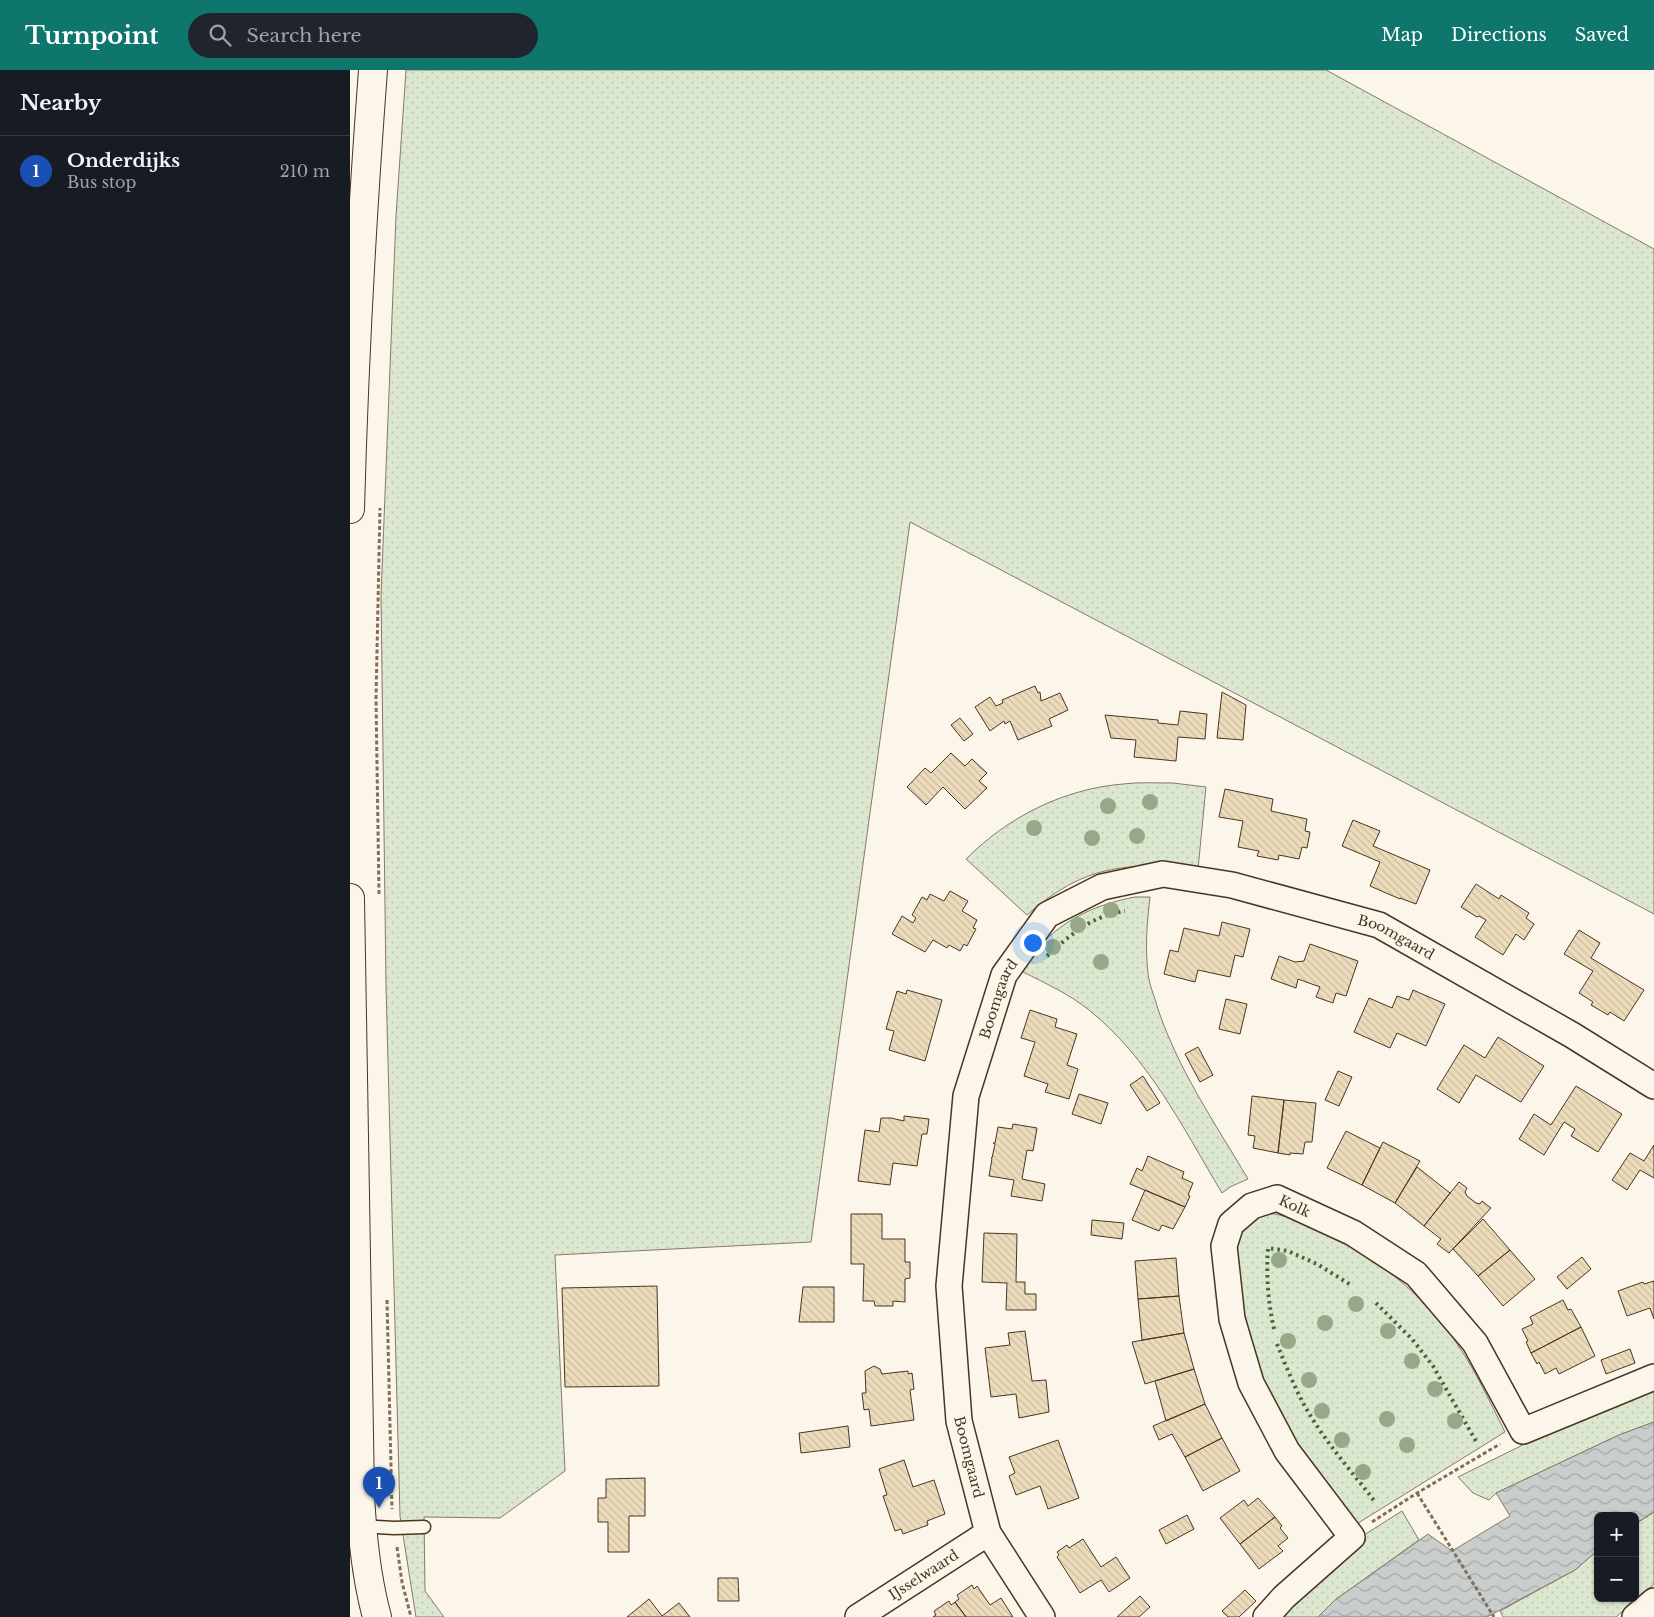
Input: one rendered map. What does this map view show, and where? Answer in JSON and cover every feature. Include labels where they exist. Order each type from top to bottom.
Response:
[{"type":"main road","points":[[350,509],[359,278],[374,70]]},
{"type":"main road","points":[[350,898],[355,1253],[356,1526],[377,1617]]},
{"type":"street","name":"Boomgaard","points":[[1042,1617],[988,1532],[959,1421],[948,1286],[966,1096],[1004,975],[1047,915],[1102,887],[1163,874],[1232,884],[1379,925],[1572,1035],[1654,1086]]},
{"type":"street","name":"Kolk","points":[[1352,1536],[1287,1451],[1251,1383],[1232,1319],[1224,1246],[1231,1224],[1252,1206],[1277,1198],[1353,1233],[1416,1274],[1476,1343],[1523,1431]]},
{"type":"street","points":[[1523,1431],[1654,1377]]},
{"type":"street","name":"IJsselwaard","points":[[858,1617],[988,1532]]},
{"type":"street","points":[[1266,1617],[1284,1597],[1352,1536]]},
{"type":"street","points":[[1635,1617],[1654,1602]]},
{"type":"lane","points":[[356,1526],[424,1527]]},
{"type":"path","points":[[379,902],[376,699],[380,500]]},
{"type":"path","points":[[387,1294],[394,1528],[402,1582],[411,1617]]},
{"type":"path","points":[[1352,1536],[1417,1493],[1523,1431]]},
{"type":"path","points":[[1417,1493],[1494,1617]]},
{"type":"green space","points":[[406,70],[1326,70],[1654,249],[1654,914],[910,522],[811,1242],[555,1255],[565,1471],[500,1518],[424,1517],[425,1591],[444,1617],[416,1617],[400,1516],[386,985],[381,596],[396,216]]},
{"type":"green space","points":[[1135,783],[1173,783],[1206,787],[1198,869],[1149,866],[1127,867],[1106,871],[1068,886],[1048,898],[1027,915],[966,859],[982,844],[1018,818],[1058,799],[1101,787]]},
{"type":"green space","points":[[1135,897],[1150,897],[1147,935],[1148,973],[1165,1029],[1198,1095],[1248,1179],[1222,1193],[1179,1119],[1130,1050],[1110,1029],[1081,1004],[1057,989],[1023,972],[1040,946],[1071,920],[1095,908]]},
{"type":"green space","points":[[1269,1213],[1297,1220],[1332,1236],[1374,1261],[1405,1285],[1434,1313],[1465,1355],[1505,1432],[1355,1525],[1275,1414],[1245,1337],[1236,1264],[1237,1239],[1244,1224],[1255,1217]]},
{"type":"green space","points":[[1654,1386],[1654,1422],[1619,1435],[1496,1493],[1489,1500],[1473,1493],[1458,1477],[1545,1434]]},
{"type":"green space","points":[[1402,1511],[1419,1540],[1335,1600],[1318,1617],[1280,1617],[1366,1541],[1364,1535]]},
{"type":"green space","points":[[1654,1512],[1654,1584],[1639,1597],[1639,1557],[1639,1521]]},
{"type":"green space","points":[[1594,1553],[1594,1602],[1633,1602],[1616,1617],[1503,1617],[1500,1611],[1575,1570]]},
{"type":"water","points":[[1654,1422],[1654,1512],[1639,1521],[1639,1512],[1594,1512],[1594,1553],[1575,1570],[1487,1617],[1318,1617],[1335,1600],[1428,1534],[1452,1551],[1510,1516],[1496,1493],[1619,1435]]},
{"type":"building","points":[[1035,686],[1038,693],[1040,692],[1041,701],[1060,693],[1068,710],[1049,719],[1052,726],[1018,740],[1010,721],[1005,724],[1004,721],[990,731],[975,707],[990,697],[996,706],[1003,703],[1002,700]]},
{"type":"building","points":[[1222,692],[1246,705],[1243,740],[1217,738]]},
{"type":"building","points":[[1180,711],[1207,714],[1205,739],[1178,737],[1176,761],[1134,757],[1136,740],[1111,738],[1105,715],[1158,720],[1158,723],[1178,725]]},
{"type":"building","points":[[960,718],[973,734],[964,741],[951,725]]},
{"type":"building","points":[[951,753],[965,766],[972,759],[987,773],[979,781],[987,788],[965,809],[943,787],[926,805],[907,787],[925,768],[931,773]]},
{"type":"building","points":[[1225,789],[1273,799],[1271,811],[1307,819],[1305,831],[1310,832],[1307,848],[1302,847],[1299,859],[1279,855],[1278,860],[1257,856],[1259,851],[1238,847],[1243,821],[1219,817]]},
{"type":"building","points":[[1353,820],[1380,831],[1373,846],[1430,870],[1416,904],[1370,886],[1380,862],[1342,846]]},
{"type":"building","points":[[1476,884],[1499,899],[1501,895],[1529,913],[1526,918],[1534,924],[1524,940],[1516,934],[1503,955],[1475,937],[1486,920],[1461,907]]},
{"type":"building","points":[[950,891],[968,901],[962,911],[977,920],[973,928],[976,929],[967,946],[964,944],[960,951],[949,945],[947,948],[933,940],[925,952],[892,934],[902,916],[913,923],[916,918],[912,915],[922,897],[927,900],[930,894],[944,901]]},
{"type":"building","points":[[1222,922],[1250,929],[1243,957],[1235,955],[1230,977],[1198,970],[1195,982],[1164,974],[1170,950],[1178,952],[1184,928],[1219,936]]},
{"type":"building","points":[[1579,930],[1600,943],[1591,958],[1644,990],[1624,1021],[1610,1012],[1608,1015],[1591,1005],[1593,1002],[1579,993],[1593,971],[1564,954]]},
{"type":"building","points":[[1310,944],[1358,961],[1346,996],[1336,993],[1333,1003],[1316,997],[1320,987],[1298,979],[1296,988],[1271,979],[1279,956],[1295,962],[1304,961]]},
{"type":"building","points":[[907,990],[942,1000],[925,1061],[889,1050],[894,1031],[886,1029],[897,991],[906,994]]},
{"type":"building","points":[[1413,990],[1445,1004],[1426,1046],[1397,1033],[1390,1048],[1354,1032],[1369,998],[1392,1008],[1397,996],[1409,1000]]},
{"type":"building","points":[[1226,999],[1247,1004],[1240,1034],[1219,1029]]},
{"type":"building","points":[[1030,1010],[1057,1019],[1055,1027],[1077,1034],[1067,1065],[1078,1069],[1069,1099],[1045,1092],[1048,1084],[1024,1076],[1035,1042],[1021,1038]]},
{"type":"building","points":[[1498,1037],[1544,1066],[1521,1102],[1476,1075],[1459,1103],[1437,1089],[1464,1045],[1485,1058]]},
{"type":"building","points":[[1198,1047],[1213,1075],[1200,1082],[1185,1054]]},
{"type":"building","points":[[1338,1071],[1352,1077],[1339,1106],[1325,1100]]},
{"type":"building","points":[[1143,1076],[1160,1103],[1147,1111],[1130,1085]]},
{"type":"building","points":[[1576,1086],[1622,1114],[1598,1152],[1571,1136],[1575,1129],[1564,1122],[1544,1155],[1519,1139],[1534,1114],[1551,1125]]},
{"type":"building","points":[[1079,1094],[1108,1103],[1101,1124],[1072,1114]]},
{"type":"building","points":[[1252,1096],[1284,1100],[1278,1153],[1253,1148],[1255,1136],[1248,1135]]},
{"type":"building","points":[[1284,1100],[1316,1103],[1312,1142],[1305,1142],[1303,1154],[1290,1153],[1290,1155],[1278,1153]]},
{"type":"building","points":[[904,1116],[929,1119],[927,1134],[922,1134],[917,1166],[893,1163],[890,1185],[858,1181],[865,1130],[879,1132],[881,1118],[904,1121]]},
{"type":"building","points":[[1013,1124],[1037,1128],[1033,1151],[1027,1150],[1022,1179],[1045,1184],[1042,1201],[1011,1196],[1014,1180],[989,1176],[995,1144],[993,1143],[995,1143],[998,1127],[1012,1129]]},
{"type":"building","points":[[1346,1131],[1380,1148],[1362,1185],[1327,1168]]},
{"type":"building","points":[[1383,1142],[1420,1161],[1395,1203],[1362,1185]]},
{"type":"building","points":[[1654,1145],[1654,1178],[1640,1170],[1627,1190],[1612,1180],[1630,1153],[1644,1161]]},
{"type":"building","points":[[1148,1156],[1184,1172],[1182,1178],[1193,1183],[1185,1207],[1130,1184],[1137,1168],[1142,1171]]},
{"type":"building","points":[[1417,1167],[1450,1193],[1424,1226],[1395,1203]]},
{"type":"building","points":[[1459,1182],[1467,1188],[1465,1192],[1467,1196],[1476,1203],[1480,1204],[1482,1201],[1491,1208],[1449,1253],[1437,1244],[1441,1239],[1424,1226]]},
{"type":"building","points":[[1145,1190],[1185,1207],[1173,1229],[1162,1225],[1159,1231],[1132,1220]]},
{"type":"building","points":[[851,1214],[882,1214],[882,1239],[905,1239],[905,1262],[910,1262],[910,1278],[905,1279],[905,1302],[893,1301],[893,1306],[875,1306],[874,1301],[863,1301],[864,1264],[851,1264]]},
{"type":"building","points":[[1483,1219],[1510,1250],[1478,1276],[1453,1249]]},
{"type":"building","points":[[1092,1220],[1124,1223],[1122,1239],[1091,1235]]},
{"type":"building","points":[[984,1233],[1017,1234],[1016,1282],[1025,1282],[1025,1294],[1036,1294],[1036,1310],[1006,1310],[1007,1283],[982,1282]]},
{"type":"building","points":[[1510,1250],[1535,1279],[1503,1306],[1478,1276]]},
{"type":"building","points":[[1582,1257],[1591,1269],[1567,1289],[1557,1277]]},
{"type":"building","points":[[1176,1258],[1179,1296],[1138,1299],[1135,1261]]},
{"type":"building","points":[[1654,1281],[1654,1319],[1650,1308],[1627,1316],[1618,1291],[1643,1282],[1644,1284]]},
{"type":"building","points":[[657,1286],[659,1386],[565,1387],[562,1288]]},
{"type":"building","points":[[803,1287],[834,1287],[834,1322],[799,1322]]},
{"type":"building","points":[[1179,1296],[1184,1333],[1142,1340],[1138,1299]]},
{"type":"building","points":[[1563,1300],[1568,1310],[1571,1309],[1581,1327],[1531,1353],[1522,1329],[1533,1324],[1530,1317]]},
{"type":"building","points":[[1581,1327],[1595,1356],[1559,1374],[1556,1368],[1545,1374],[1539,1362],[1537,1364],[1531,1353]]},
{"type":"building","points":[[1025,1331],[1032,1381],[1046,1380],[1049,1412],[1019,1418],[1016,1394],[991,1397],[985,1348],[1010,1345],[1008,1333]]},
{"type":"building","points":[[1184,1333],[1194,1369],[1145,1384],[1132,1342]]},
{"type":"building","points":[[1630,1349],[1635,1363],[1606,1374],[1601,1360]]},
{"type":"building","points":[[874,1366],[880,1369],[882,1374],[908,1371],[908,1374],[912,1373],[914,1389],[910,1390],[914,1420],[871,1426],[869,1409],[864,1410],[862,1393],[866,1393],[865,1371]]},
{"type":"building","points":[[1194,1369],[1205,1404],[1166,1421],[1155,1381]]},
{"type":"building","points":[[1205,1404],[1222,1438],[1185,1457],[1172,1434],[1159,1440],[1153,1426]]},
{"type":"building","points":[[848,1426],[850,1447],[801,1453],[799,1433]]},
{"type":"building","points":[[1222,1438],[1240,1471],[1203,1491],[1185,1457]]},
{"type":"building","points":[[1058,1440],[1079,1498],[1048,1509],[1040,1486],[1016,1495],[1009,1476],[1015,1473],[1009,1457]]},
{"type":"building","points":[[904,1460],[913,1487],[934,1480],[945,1514],[927,1521],[928,1525],[903,1534],[901,1529],[895,1531],[883,1496],[887,1495],[879,1469]]},
{"type":"building","points":[[645,1478],[645,1516],[629,1516],[629,1552],[608,1552],[608,1522],[598,1522],[598,1498],[606,1498],[606,1479]]},
{"type":"building","points":[[1258,1498],[1275,1517],[1240,1544],[1220,1518],[1244,1500],[1248,1506]]},
{"type":"building","points":[[1187,1515],[1194,1529],[1166,1544],[1159,1530]]},
{"type":"building","points":[[1275,1517],[1282,1526],[1280,1528],[1288,1538],[1278,1546],[1283,1551],[1259,1569],[1240,1544]]},
{"type":"building","points":[[1083,1539],[1101,1567],[1116,1557],[1130,1578],[1109,1592],[1101,1580],[1080,1593],[1057,1557],[1059,1555],[1057,1552],[1067,1545],[1069,1548]]},
{"type":"building","points":[[718,1578],[738,1578],[739,1601],[718,1601]]},
{"type":"building","points":[[972,1585],[974,1589],[977,1586],[990,1605],[1001,1598],[1013,1617],[966,1617],[955,1602],[959,1599],[957,1595]]},
{"type":"building","points":[[1245,1590],[1256,1601],[1239,1617],[1228,1617],[1222,1611]]},
{"type":"building","points":[[1140,1596],[1150,1607],[1139,1617],[1117,1617]]},
{"type":"building","points":[[649,1599],[662,1616],[679,1603],[690,1617],[627,1617]]},
{"type":"building","points":[[949,1601],[951,1605],[955,1602],[966,1617],[933,1617],[936,1615],[934,1611]]},
{"type":"hedge","points":[[1047,956],[1092,921],[1113,913],[1125,911]]},
{"type":"hedge","points":[[1274,1329],[1268,1289],[1268,1248],[1288,1251],[1317,1264],[1351,1285]]},
{"type":"hedge","points":[[1376,1303],[1412,1339],[1433,1366],[1477,1443]]},
{"type":"hedge","points":[[1277,1344],[1299,1394],[1314,1422],[1376,1503]]},
{"type":"place","name":"Onderdijks","points":[[379,1508]]}]
